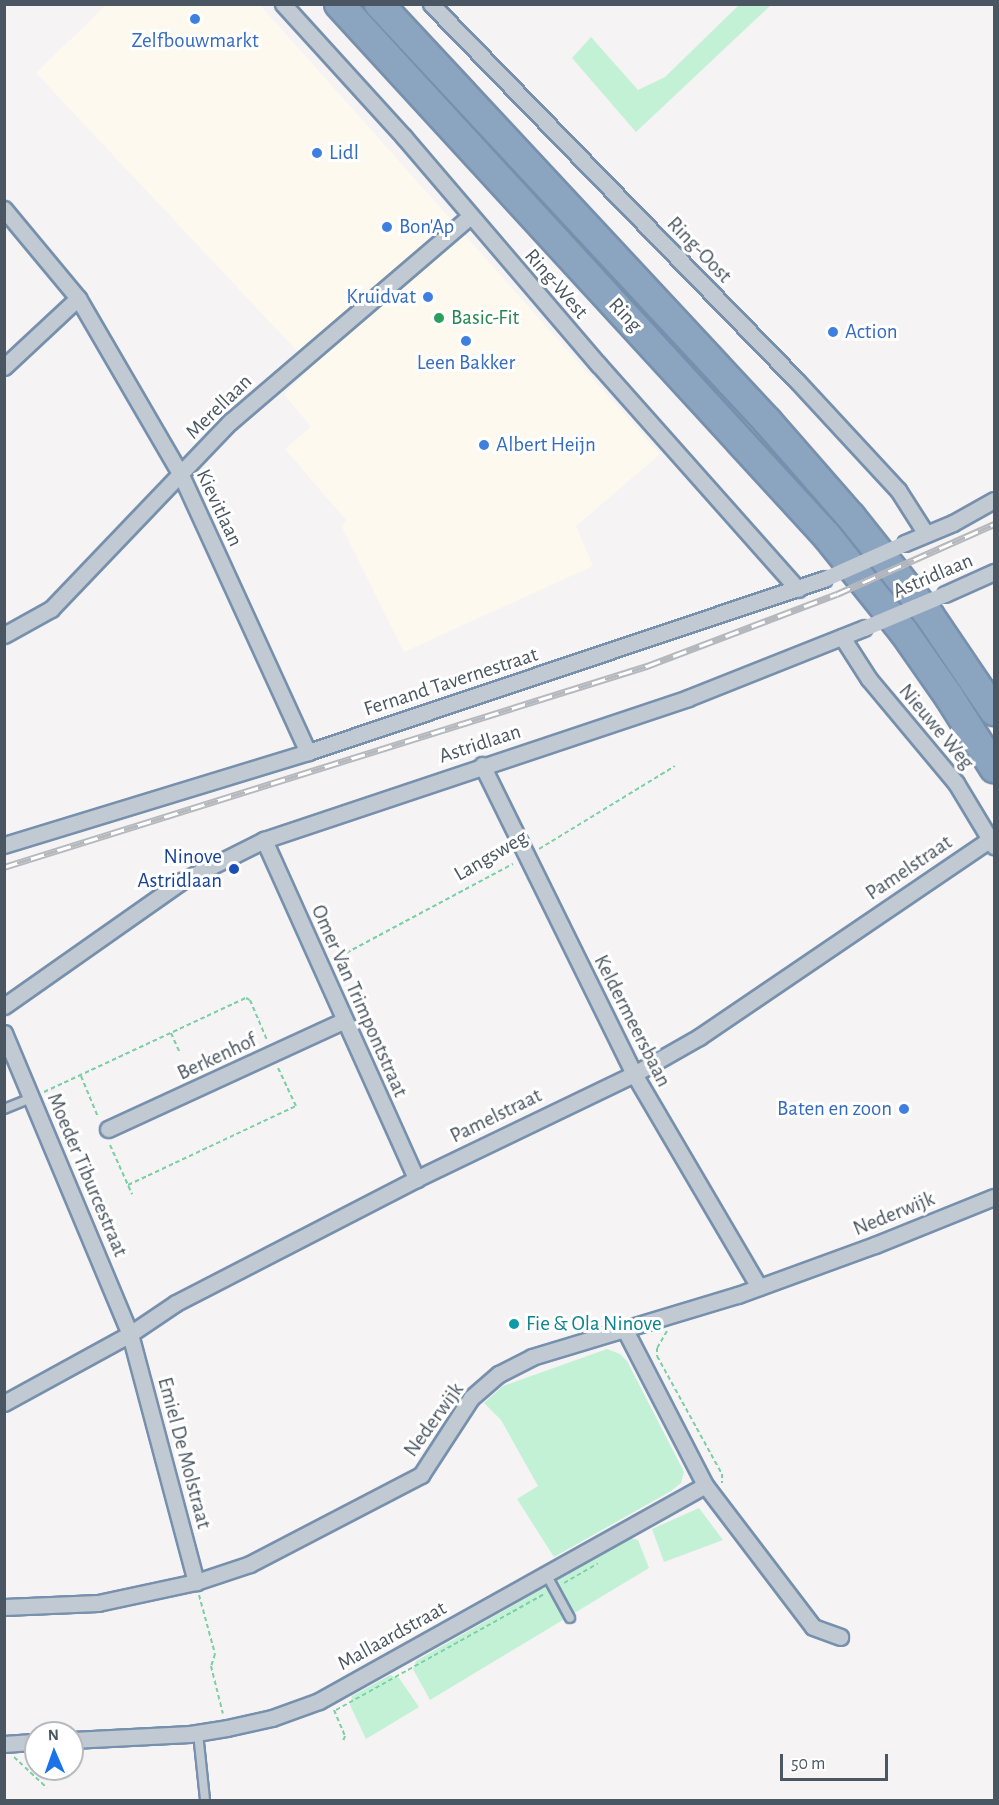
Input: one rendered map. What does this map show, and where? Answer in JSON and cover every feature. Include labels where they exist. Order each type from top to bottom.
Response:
[{"type":"highway","name":"Ring","points":[[339,4],[827,536],[903,632],[950,698],[994,768]]},
{"type":"highway","name":"Ring","points":[[379,4],[768,422],[851,517],[937,605],[994,711]]},
{"type":"street","name":"Ring-West","points":[[284,4],[404,137],[598,364],[798,589]]},
{"type":"street","name":"Ring-Oost","points":[[432,4],[797,381],[898,490],[926,534]]},
{"type":"street","name":"Kievitlaan","points":[[4,209],[78,298],[181,475],[308,752]]},
{"type":"street","name":"Merellaan","points":[[4,634],[51,609],[231,422],[295,364],[470,216]]},
{"type":"street","points":[[4,367],[78,298]]},
{"type":"street","points":[[926,534],[994,500]]},
{"type":"street","name":"Fernand Tavernestraat","points":[[4,845],[308,752],[798,589],[926,534]]},
{"type":"street","name":"Astridlaan","points":[[4,1006],[182,881],[264,840],[482,765],[688,698],[864,628],[937,605],[994,572]]},
{"type":"street","name":"Nieuwe Weg","points":[[842,637],[869,679],[956,783],[992,842]]},
{"type":"street","name":"Keldermeersbaan","points":[[482,765],[634,1074],[759,1287]]},
{"type":"street","name":"Omer Van Trimpontstraat","points":[[264,840],[343,1021],[416,1179]]},
{"type":"street","name":"Pamelstraat","points":[[4,1403],[130,1334],[176,1303],[416,1179],[634,1074],[699,1037],[992,842]]},
{"type":"street","name":"Berkenhof","points":[[108,1129],[343,1021]]},
{"type":"street","name":"Moeder Tiburcestraat","points":[[4,1033],[130,1334]]},
{"type":"street","name":"Nederwijk","points":[[4,1607],[98,1603],[196,1582],[250,1564],[421,1475],[471,1398],[499,1374],[532,1357],[759,1287],[875,1245],[994,1197]]},
{"type":"street","points":[[624,1328],[705,1485],[813,1627],[840,1637]]},
{"type":"street","name":"Emiel De Molstraat","points":[[130,1334],[196,1582]]},
{"type":"street","name":"Mallaardstraat","points":[[84,1739],[198,1733],[272,1718],[319,1701],[705,1485]]},
{"type":"street","points":[[4,1744],[24,1743]]},
{"type":"lane","points":[[4,1109],[31,1098]]},
{"type":"lane","points":[[546,1574],[570,1618]]},
{"type":"lane","points":[[198,1733],[205,1800]]},
{"type":"path","name":"Langsweg","points":[[320,967],[526,856],[675,766]]},
{"type":"path","points":[[31,1098],[246,998],[250,1000],[296,1106],[128,1185]]},
{"type":"path","points":[[171,1034],[179,1051]]},
{"type":"path","points":[[196,1582],[215,1654],[211,1666],[227,1728]]},
{"type":"path","points":[[334,1710],[345,1736],[343,1741]]},
{"type":"path","points":[[14,1757],[47,1788]]},
{"type":"shaded area","points":[[106,5],[260,5],[660,454],[576,526],[593,566],[404,652],[342,527],[346,520],[285,449],[311,427],[284,394],[312,367],[36,73]]},
{"type":"green space","points":[[739,5],[771,5],[636,132],[572,58],[591,37],[638,90],[665,77]]},
{"type":"green space","points":[[607,1349],[620,1354],[627,1361],[684,1472],[681,1483],[671,1491],[554,1557],[517,1499],[538,1486],[501,1420],[484,1403],[503,1386]]},
{"type":"green space","points":[[699,1508],[723,1540],[664,1562],[652,1529]]},
{"type":"green space","points":[[631,1538],[638,1540],[649,1568],[430,1700],[413,1669],[416,1661]]},
{"type":"green space","points":[[390,1675],[399,1678],[419,1707],[366,1739],[350,1705],[352,1696]]},
{"type":"railway","points":[[4,867],[647,666],[837,594],[994,524]]},
{"type":"place","name":"Zelfbouwmarkt","points":[[195,19]]},
{"type":"place","name":"Lidl","points":[[317,153]]},
{"type":"place","name":"Bon'Ap","points":[[387,227]]},
{"type":"place","name":"Kruidvat","points":[[428,297]]},
{"type":"place","name":"Basic-Fit","points":[[439,318]]},
{"type":"place","name":"Action","points":[[833,332]]},
{"type":"place","name":"Leen Bakker","points":[[466,341]]},
{"type":"place","name":"Albert Heijn","points":[[484,445]]},
{"type":"place","name":"Ninove Astridlaan","points":[[234,869]]},
{"type":"place","name":"Baten en zoon","points":[[904,1109]]},
{"type":"place","name":"Fie & Ola Ninove","points":[[514,1324]]}]
